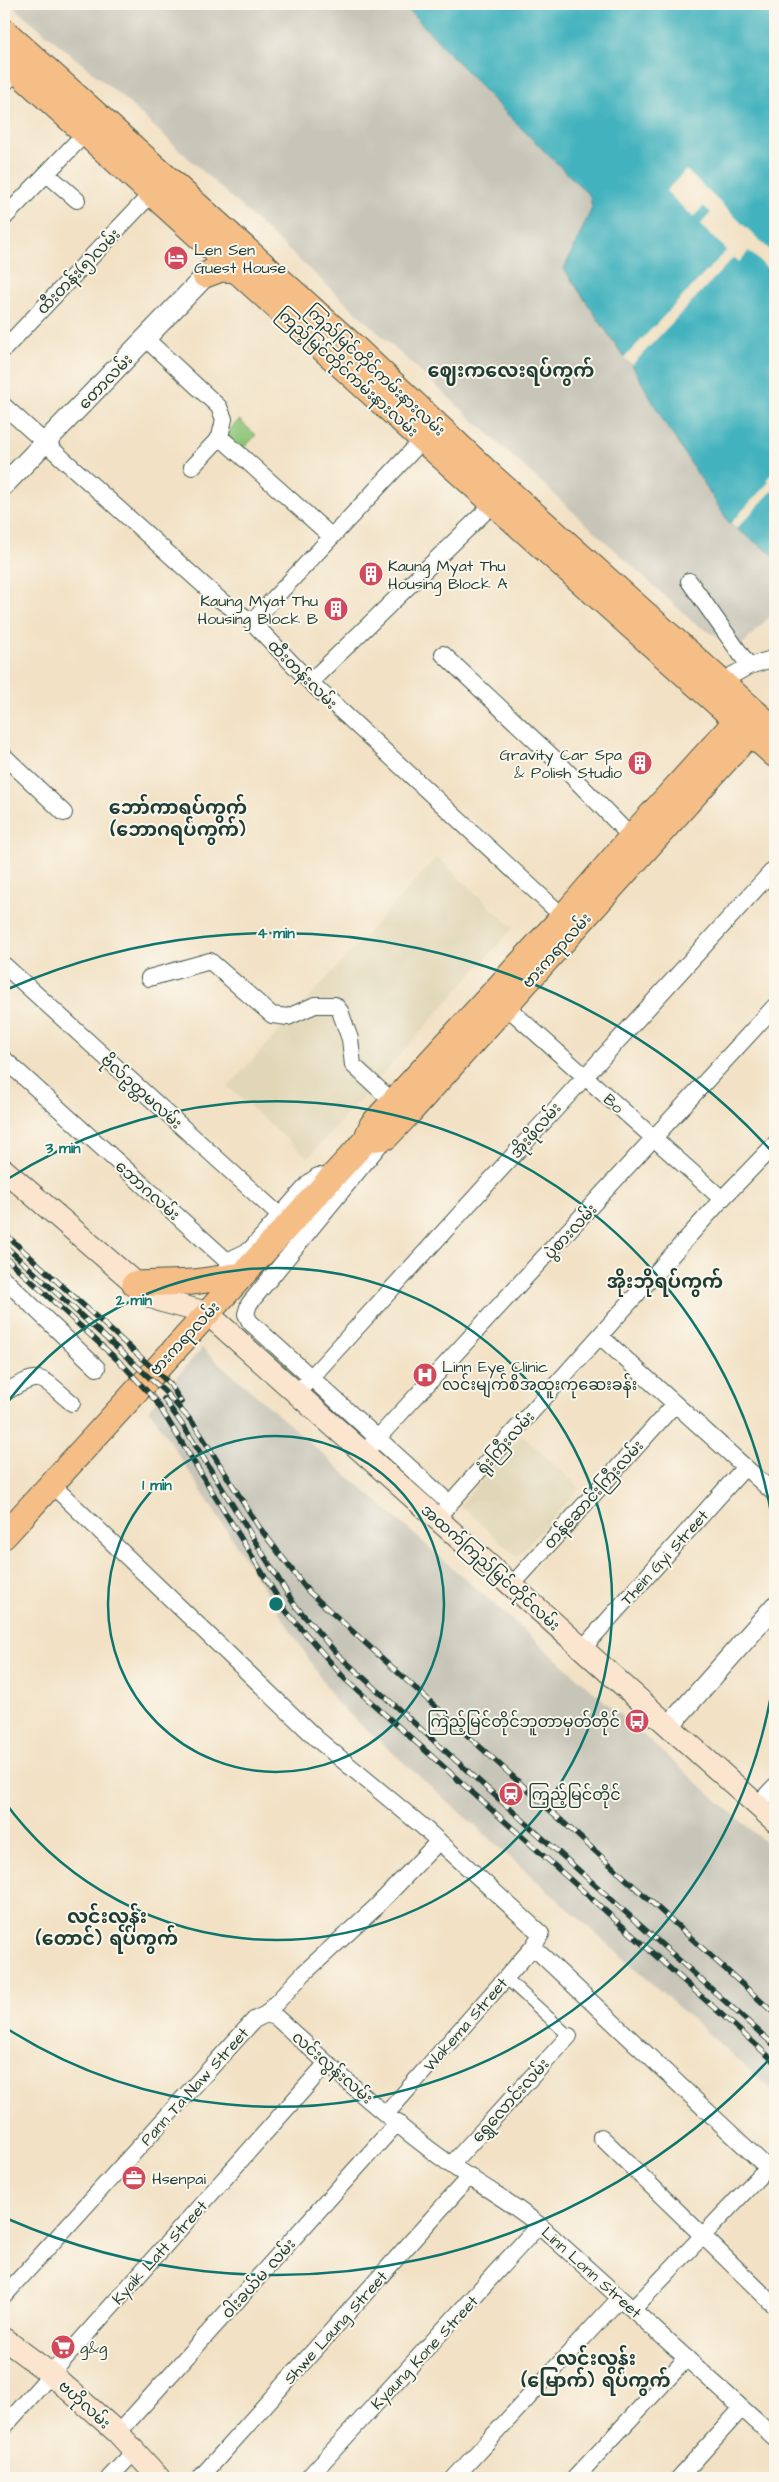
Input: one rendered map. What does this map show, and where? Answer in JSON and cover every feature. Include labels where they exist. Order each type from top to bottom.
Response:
[{"type":"main road","points":[[4,31],[92,125],[222,258]]},
{"type":"main road","name":"ကြည့်မြင်တိုင်ကမ်းနားလမ်း","points":[[8,71],[92,125],[152,193],[222,258],[296,310]]},
{"type":"main road","name":"ကြည်မြင်တိုင်ကမ်းနားလမ်း","points":[[296,310],[430,433],[486,488]]},
{"type":"main road","points":[[486,488],[560,550],[719,692],[753,732]]},
{"type":"main road","points":[[719,692],[725,722],[753,732]]},
{"type":"main road","name":"ဗားကရာလမ်း","points":[[4,1536],[50,1483],[207,1313],[234,1268],[376,1139],[638,844],[753,732]]},
{"type":"main road","name":"ဗားကရာလမ်း","points":[[376,1139],[372,1124],[499,1000]]},
{"type":"main road","points":[[4,1170],[134,1284],[162,1302],[207,1313]]},
{"type":"main road","points":[[134,1284],[194,1282],[234,1268]]},
{"type":"main road","name":"အထက်ကြည်မြင်တိုင်လမ်း","points":[[207,1313],[304,1386],[370,1447],[444,1511],[512,1585],[775,1821]]},
{"type":"main road","name":"ဗဟိုလမ်း","points":[[4,2339],[51,2374],[118,2433],[159,2478]]},
{"type":"street","points":[[4,218],[92,125]]},
{"type":"street","points":[[47,174],[77,200]]},
{"type":"street","name":"ထီးတန်း(၅)လမ်း","points":[[4,349],[152,193]]},
{"type":"street","name":"တောလမ်း","points":[[4,485],[222,258]]},
{"type":"street","points":[[146,339],[219,407],[224,419],[220,436],[192,467]]},
{"type":"street","name":"ထီးတန်းလမ်း","points":[[4,406],[219,599],[252,622],[310,682],[569,922]]},
{"type":"street","points":[[252,622],[430,433]]},
{"type":"street","points":[[220,436],[332,536]]},
{"type":"street","points":[[310,682],[486,488]]},
{"type":"street","points":[[689,581],[749,666]]},
{"type":"street","points":[[443,654],[559,763],[638,844]]},
{"type":"street","points":[[719,692],[749,666],[775,658]]},
{"type":"street","points":[[4,756],[64,813]]},
{"type":"street","name":"အိုးဖိုလမ်း","points":[[304,1386],[469,1206],[584,1075],[775,868]]},
{"type":"street","points":[[148,978],[210,961],[272,1015],[288,1017],[315,1005],[334,1005],[340,1011],[350,1039],[353,1065],[394,1102]]},
{"type":"street","name":"ဗိုလ်ဥတ္တမလမ်း","points":[[4,966],[280,1216]]},
{"type":"street","name":"Bo","points":[[499,1000],[722,1199]]},
{"type":"street","name":"ပွဲစားလမ်း","points":[[370,1447],[654,1140],[775,1006]]},
{"type":"street","name":"ဘောဂလမ်း","points":[[4,1059],[234,1268]]},
{"type":"street","points":[[304,1386],[250,1322],[246,1314],[247,1309],[376,1139]]},
{"type":"street","name":"ရုံးကြီးလမ်း","points":[[444,1511],[722,1199],[775,1144]]},
{"type":"street","points":[[234,1268],[310,1182],[318,1176],[332,1177]]},
{"type":"street","points":[[4,1280],[97,1368]]},
{"type":"street","points":[[600,1336],[775,1494]]},
{"type":"street","points":[[4,1393],[29,1378],[41,1378],[72,1403]]},
{"type":"street","name":"တန်ဆောင်းကြီးလမ်း","points":[[512,1585],[675,1404]]},
{"type":"street","name":"Thein Gyi Street","points":[[583,1648],[745,1467]]},
{"type":"street","points":[[50,1483],[317,1739],[439,1841],[772,2171],[704,2236],[633,2309]]},
{"type":"street","points":[[669,1726],[775,1606]]},
{"type":"street","points":[[758,1806],[775,1786]]},
{"type":"street","name":"Pann Ta Naw Street","points":[[4,2296],[254,2020],[266,2014],[304,1973],[375,1908],[439,1841]]},
{"type":"street","name":"Wakema Street","points":[[392,2118],[537,1940]]},
{"type":"street","points":[[506,1978],[569,2036]]},
{"type":"street","name":"လင်းလွန်းလမ်း","points":[[266,2014],[276,2017],[392,2118]]},
{"type":"street","name":"ရွှေလောင်းလမ်း","points":[[451,2165],[569,2036]]},
{"type":"street","name":"Kyaik Latt Street","points":[[4,2426],[327,2063]]},
{"type":"street","name":"Linn Lonn Street","points":[[392,2118],[451,2165],[517,2207],[539,2225],[775,2438]]},
{"type":"street","name":"ဝါးခယ်မ လမ်း","points":[[118,2433],[392,2118]]},
{"type":"street","points":[[601,2137],[775,2306]]},
{"type":"street","name":"Shwe Laung Street","points":[[200,2478],[470,2176]]},
{"type":"street","name":"Kyaung Kone Street","points":[[308,2478],[539,2225]]},
{"type":"street","points":[[454,2478],[620,2298]]},
{"type":"street","points":[[575,2478],[686,2358]]},
{"type":"street","points":[[678,2478],[742,2408]]},
{"type":"street","points":[[109,2478],[134,2452]]},
{"type":"shaded area","points":[[10,4],[403,4],[499,106],[590,196],[592,208],[564,269],[624,357],[632,365],[663,420],[730,524],[775,556],[775,611],[738,649],[694,623],[121,96]]},
{"type":"shaded area","points":[[437,857],[513,928],[308,1158],[228,1087]]},
{"type":"shaded area","points":[[202,1348],[775,1851],[775,2093],[337,1703],[149,1409]]},
{"type":"shaded area","points":[[522,1435],[580,1488],[517,1557],[460,1505]]},
{"type":"green space","points":[[239,420],[256,435],[242,450],[225,435]]},
{"type":"water","points":[[403,4],[775,4],[775,556],[730,524],[663,420],[632,365],[624,357],[564,269],[592,208],[590,196],[499,106]]},
{"type":"pier","points":[[686,170],[775,255],[775,276],[749,251],[739,262],[734,257],[632,365],[624,358],[727,250],[700,225],[711,213],[704,206],[693,217],[666,191]]},
{"type":"pier","points":[[772,473],[775,476],[775,488],[736,529],[730,524],[769,482],[767,479]]},
{"type":"railway","points":[[4,1233],[170,1384],[181,1402]]},
{"type":"railway","points":[[4,1245],[164,1391],[194,1424],[259,1527],[308,1591],[775,2014]]},
{"type":"railway","points":[[4,1256],[124,1366],[156,1401],[286,1611],[345,1679],[775,2062]]},
{"type":"railway","points":[[164,1399],[186,1430],[294,1604],[337,1654],[775,2046]]},
{"type":"place","name":"Len Sen Guest House","points":[[176,258]]},
{"type":"place","name":"Kaung Myat Thu Housing Block A","points":[[371,574]]},
{"type":"place","name":"Kaung Myat Thu Housing Block B","points":[[336,609]]},
{"type":"place","name":"Gravity Car Spa & Polish Studio","points":[[640,763]]},
{"type":"place","name":"Linn Eye Clinic လင်းမျက်စိအထူးကုဆေးခန်း","points":[[425,1375]]},
{"type":"place","name":"ကြည့်မြင်တိုင်ဘူတာမှတ်တိုင်","points":[[637,1721]]},
{"type":"place","name":"ကြည့်မြင်တိုင်","points":[[511,1794]]},
{"type":"place","name":"Hsenpai","points":[[134,2178]]},
{"type":"place","name":"g&g","points":[[63,2347]]},
{"type":"district","name":"ဈေးကလေးရပ်ကွက်","points":[[511,370]]},
{"type":"district","name":"ဘော်ကာရပ်ကွက် (ဘောဂရပ်ကွက်)","points":[[178,818]]},
{"type":"district","name":"အိုးဘိုရပ်ကွက်","points":[[665,1281]]},
{"type":"district","name":"လင်းလွန်း (တောင်) ရပ်ကွက်","points":[[107,1927]]},
{"type":"district","name":"လင်းလွန်း (မြောက်) ရပ်ကွက်","points":[[596,2369]]}]
